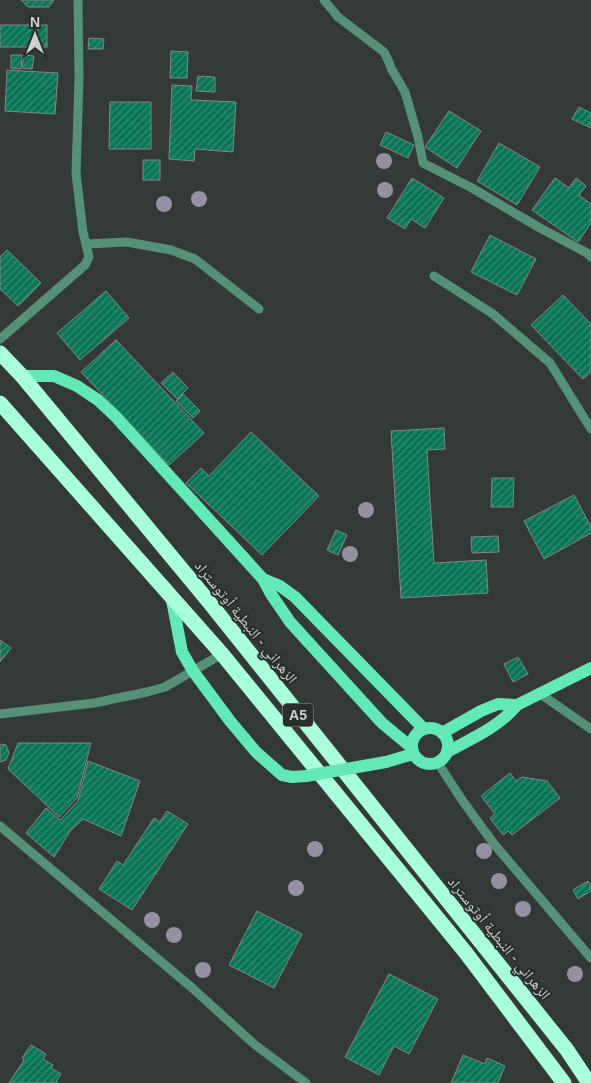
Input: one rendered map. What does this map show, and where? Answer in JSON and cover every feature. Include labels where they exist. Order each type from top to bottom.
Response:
[{"type":"highway","name":"الزهراني - النبطية أوتوستراد","points":[[0,353],[22,376],[209,602],[567,1050],[589,1083]]},
{"type":"highway","name":"A5","points":[[0,402],[222,654],[466,953],[564,1083]]},
{"type":"main road","points":[[22,376],[54,376],[77,386],[98,400],[116,417],[263,579],[290,622],[382,723],[412,750],[418,760],[424,763],[438,763],[444,758],[448,745],[442,733],[437,729],[430,728],[417,733],[413,739],[412,750]]},
{"type":"main road","points":[[263,579],[280,586],[295,597],[424,729]]},
{"type":"main road","points":[[171,595],[182,652],[193,671],[230,721],[261,757],[282,775],[292,777],[306,776],[386,762],[412,750]]},
{"type":"main road","points":[[447,752],[502,720],[517,705],[590,672]]},
{"type":"main road","points":[[442,733],[481,711],[498,704],[517,705]]},
{"type":"street","points":[[0,339],[84,265],[88,256],[83,232],[76,173],[79,79],[78,0]]},
{"type":"street","points":[[324,0],[338,17],[384,52],[405,92],[423,163],[472,188],[591,257]]},
{"type":"street","points":[[86,244],[127,242],[171,250],[195,259],[259,309]]},
{"type":"street","points":[[434,276],[493,314],[550,363],[591,429]]},
{"type":"street","points":[[0,714],[94,703],[147,692],[165,687],[222,654]]},
{"type":"street","points":[[539,694],[591,729]]},
{"type":"street","points":[[438,763],[494,844],[591,958]]},
{"type":"street","points":[[0,826],[190,986],[254,1044],[306,1083]]},
{"type":"building","points":[[21,0],[54,0],[49,7],[28,7]]},
{"type":"building","points":[[0,25],[47,25],[47,47],[0,47]]},
{"type":"building","points":[[89,38],[104,39],[103,49],[88,49]]},
{"type":"building","points":[[171,51],[188,52],[187,78],[170,78]]},
{"type":"building","points":[[11,55],[22,55],[21,69],[11,68]]},
{"type":"building","points":[[24,55],[34,56],[32,69],[22,68]]},
{"type":"building","points":[[7,70],[58,73],[55,114],[5,111]]},
{"type":"building","points":[[198,76],[215,77],[215,92],[196,91]]},
{"type":"building","points":[[172,85],[192,86],[191,100],[236,102],[233,152],[195,149],[194,161],[169,159]]},
{"type":"building","points":[[110,102],[151,102],[151,149],[109,149]]},
{"type":"building","points":[[579,107],[591,113],[591,128],[572,119]]},
{"type":"building","points":[[449,111],[481,131],[457,168],[425,147]]},
{"type":"building","points":[[386,132],[414,145],[408,158],[380,145]]},
{"type":"building","points":[[499,143],[540,167],[517,205],[477,181]]},
{"type":"building","points":[[143,160],[160,160],[160,180],[143,180]]},
{"type":"building","points":[[412,178],[444,198],[425,228],[411,219],[405,229],[387,218]]},
{"type":"building","points":[[555,178],[569,188],[576,178],[586,186],[579,195],[591,204],[591,223],[578,242],[532,210]]},
{"type":"building","points":[[490,235],[536,259],[517,295],[471,272]]},
{"type":"building","points":[[7,250],[41,283],[18,306],[0,289],[0,257]]},
{"type":"building","points":[[106,291],[129,318],[80,360],[57,333]]},
{"type":"building","points":[[563,295],[591,324],[591,372],[583,379],[531,325]]},
{"type":"building","points":[[116,340],[204,433],[169,465],[81,372]]},
{"type":"building","points":[[173,372],[188,388],[177,399],[161,383]]},
{"type":"building","points":[[183,394],[200,411],[193,418],[176,401]]},
{"type":"building","points":[[444,428],[445,449],[427,450],[434,563],[486,560],[488,593],[401,598],[391,431]]},
{"type":"building","points":[[251,432],[319,496],[262,555],[186,483],[201,468],[209,476]]},
{"type":"building","points":[[492,478],[514,478],[513,507],[491,507]]},
{"type":"building","points":[[574,495],[591,527],[591,533],[544,559],[524,521]]},
{"type":"building","points":[[336,530],[347,535],[338,555],[327,550]]},
{"type":"building","points":[[498,536],[499,552],[472,553],[471,537]]},
{"type":"building","points":[[0,640],[11,648],[0,662]]},
{"type":"building","points":[[518,657],[528,674],[513,682],[504,664]]},
{"type":"building","points":[[18,743],[91,743],[77,798],[59,817],[8,769]]},
{"type":"building","points":[[0,744],[6,745],[9,753],[6,760],[0,762]]},
{"type":"building","points":[[88,761],[140,781],[121,836],[83,819],[71,830],[54,857],[26,833],[46,808],[60,820],[78,801]]},
{"type":"building","points":[[510,773],[516,781],[522,777],[547,781],[560,798],[512,835],[508,831],[503,835],[490,818],[495,814],[481,796]]},
{"type":"building","points":[[167,811],[188,824],[132,910],[99,889],[117,861],[123,865],[154,818],[160,822]]},
{"type":"building","points":[[588,881],[591,891],[578,899],[573,890]]},
{"type":"building","points":[[257,911],[302,934],[274,988],[229,965]]},
{"type":"building","points":[[389,974],[438,999],[409,1054],[394,1046],[379,1075],[345,1057]]},
{"type":"building","points":[[31,1045],[46,1054],[43,1059],[53,1065],[51,1068],[61,1074],[56,1082],[58,1083],[9,1083]]},
{"type":"building","points":[[463,1055],[485,1064],[487,1058],[505,1066],[498,1083],[451,1083]]}]
